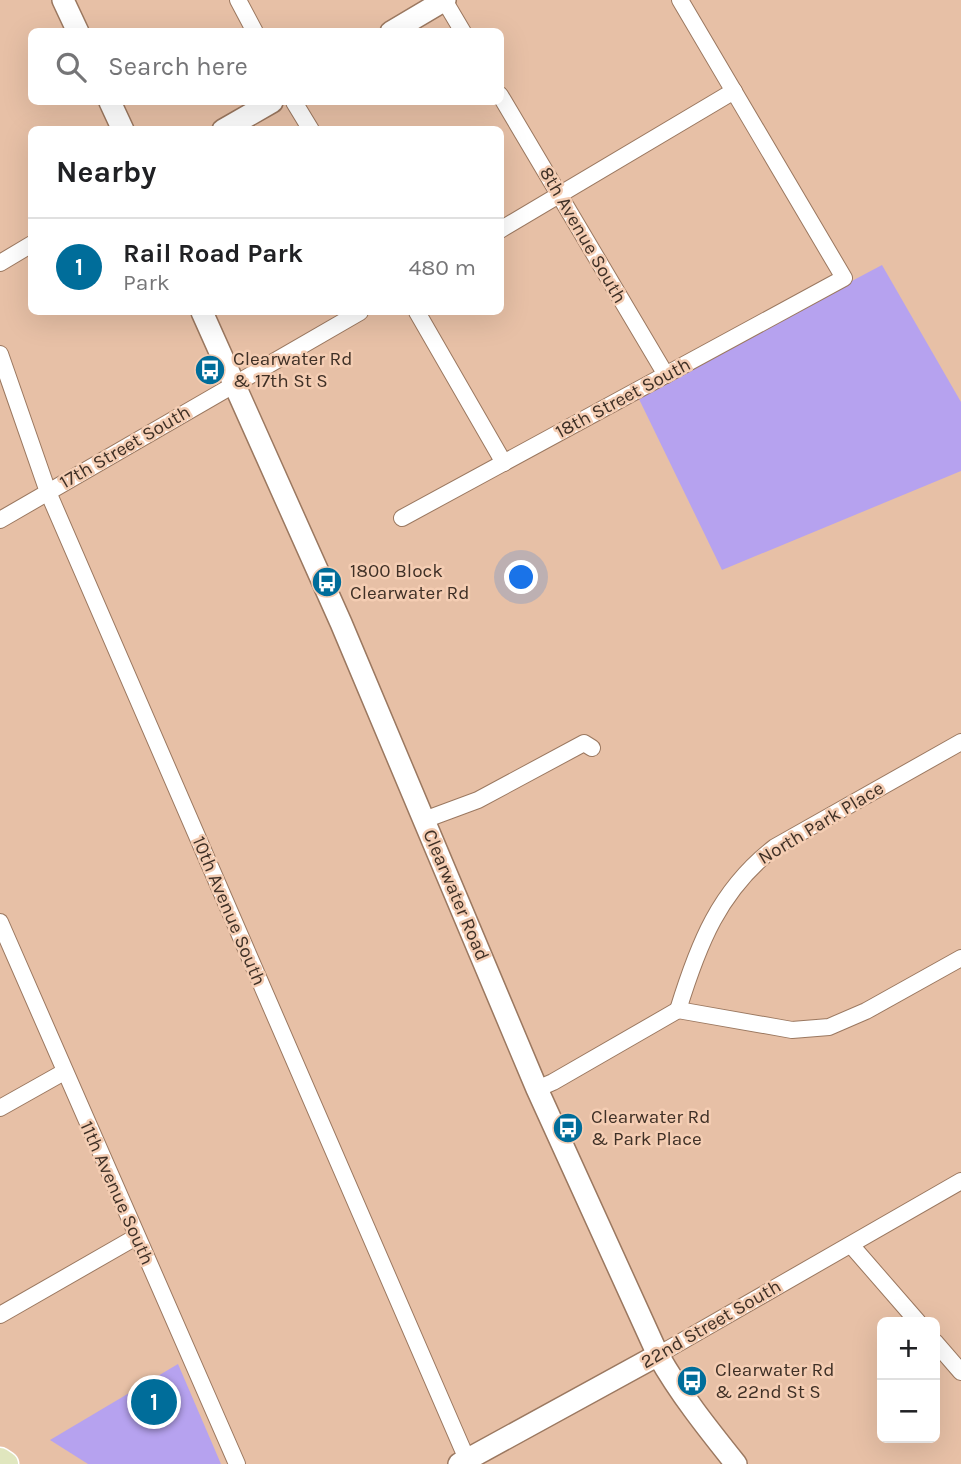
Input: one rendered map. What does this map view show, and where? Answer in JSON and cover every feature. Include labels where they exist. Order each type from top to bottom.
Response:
[{"type":"main road","points":[[0,1461],[6,1464]]},
{"type":"street","points":[[63,0],[76,28]]},
{"type":"street","points":[[238,0],[253,28]]},
{"type":"street","points":[[398,28],[444,0],[461,28]]},
{"type":"street","points":[[504,228],[734,91],[680,0]]},
{"type":"street","name":"18th Street South","points":[[402,518],[844,278],[734,91]]},
{"type":"street","name":"8th Avenue South","points":[[504,102],[666,375]]},
{"type":"street","points":[[111,105],[121,126]]},
{"type":"street","points":[[230,126],[267,105]]},
{"type":"street","points":[[296,105],[309,126]]},
{"type":"street","points":[[0,263],[28,246]]},
{"type":"street","name":"Clearwater Road","points":[[203,315],[341,623],[537,1088],[658,1355],[679,1390],[736,1464]]},
{"type":"street","name":"17th Street South","points":[[0,520],[355,315]]},
{"type":"street","points":[[419,315],[504,463]]},
{"type":"street","name":"10th Avenue South","points":[[0,354],[48,492],[465,1463]]},
{"type":"street","name":"North Park Place","points":[[678,1010],[706,931],[719,906],[753,864],[775,847],[961,742]]},
{"type":"street","points":[[424,820],[478,800],[584,743],[592,748]]},
{"type":"street","name":"11th Avenue South","points":[[0,922],[237,1464]]},
{"type":"street","points":[[537,1088],[553,1082],[678,1010],[792,1030],[829,1027],[866,1012],[961,958]]},
{"type":"street","points":[[0,1108],[64,1072]]},
{"type":"street","name":"22nd Street South","points":[[465,1463],[961,1181]]},
{"type":"street","points":[[0,1315],[136,1237]]},
{"type":"street","points":[[851,1245],[914,1317]]},
{"type":"street","points":[[940,1348],[961,1372]]},
{"type":"shaded area","points":[[882,265],[961,402],[961,471],[722,570],[637,395]]},
{"type":"shaded area","points":[[178,1364],[221,1464],[88,1464],[50,1440]]},
{"type":"place","name":"Clearwater Rd & 17th St S","points":[[210,370]]},
{"type":"place","name":"1800 Block Clearwater Rd","points":[[327,582]]},
{"type":"place","name":"Clearwater Rd & Park Place","points":[[568,1128]]},
{"type":"place","name":"Clearwater Rd & 22nd St S","points":[[692,1381]]},
{"type":"place","name":"Rail Road Park","points":[[154,1402]]}]
